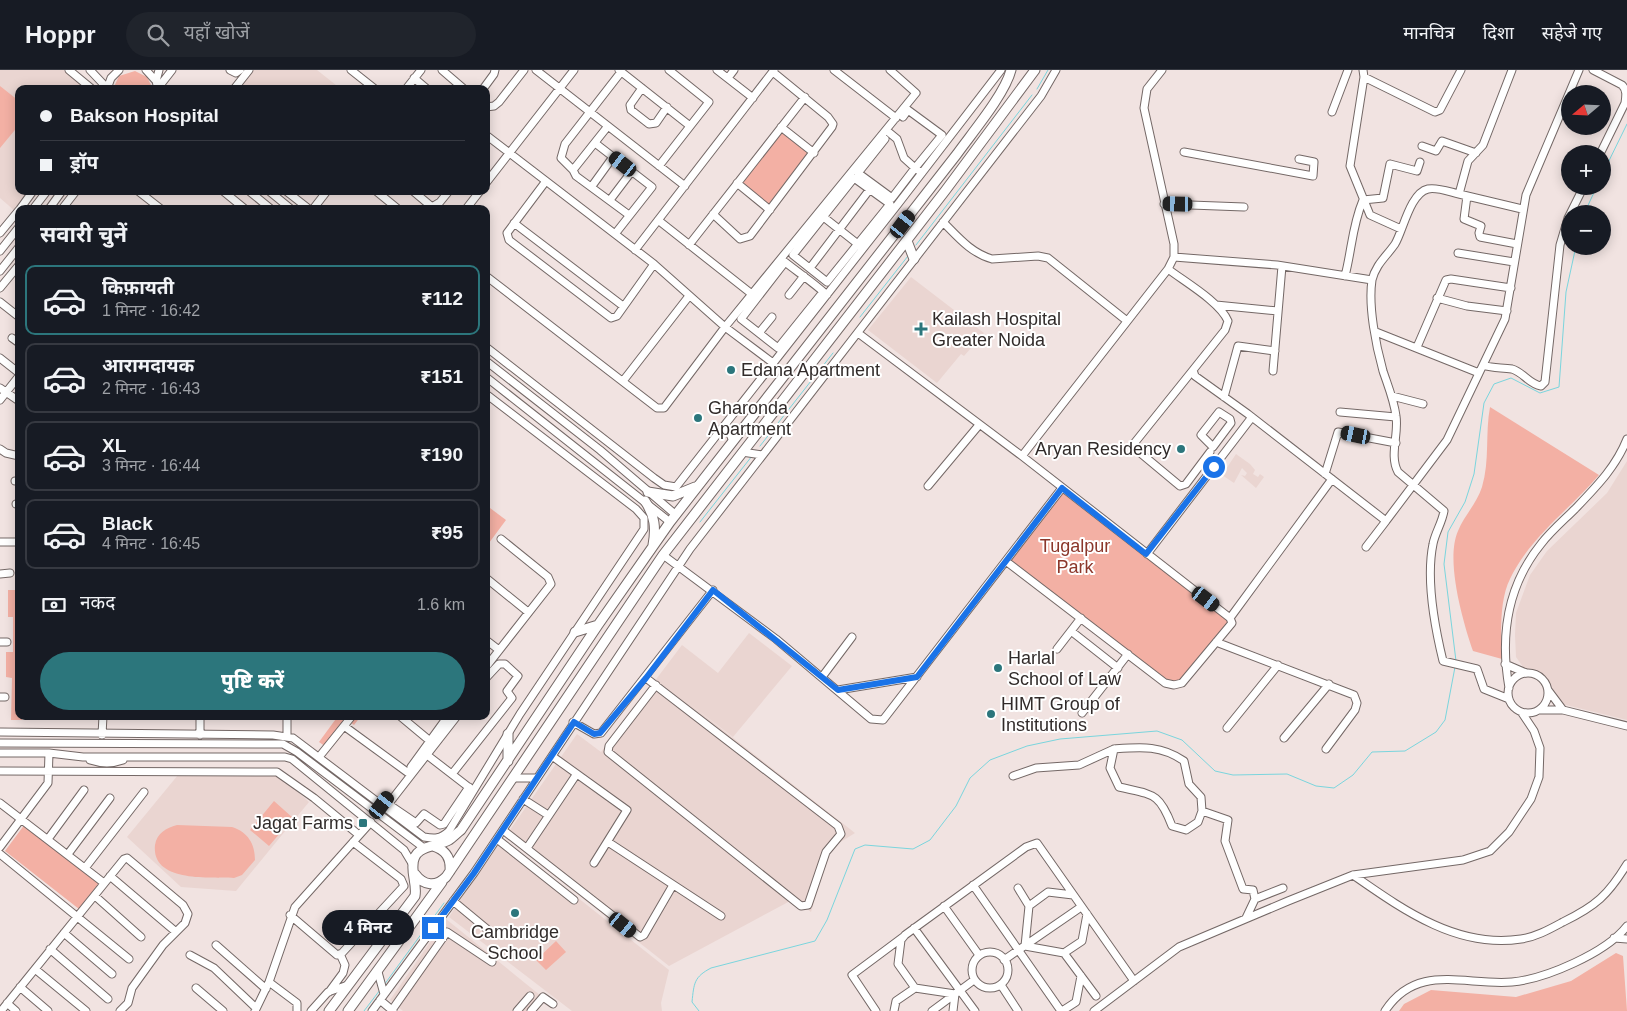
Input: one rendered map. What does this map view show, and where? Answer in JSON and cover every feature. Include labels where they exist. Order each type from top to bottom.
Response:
[{"type":"main road","points":[[330,1011],[415,896],[417,886],[414,870],[416,855],[429,847],[448,840],[461,830],[583,647],[673,518],[957,154],[1000,93],[1011,70]]},
{"type":"main road","points":[[348,1011],[379,975],[442,881],[515,778],[663,555],[907,241],[1035,70]]},
{"type":"main road","points":[[907,241],[914,259]]},
{"type":"main road","points":[[771,394],[780,388],[784,392],[776,411]]},
{"type":"main road","points":[[648,492],[673,496],[690,491],[700,484]]},
{"type":"main road","points":[[645,501],[655,526],[652,548]]},
{"type":"main road","points":[[575,632],[598,626]]},
{"type":"main road","points":[[583,647],[590,647],[581,658],[592,662]]},
{"type":"main road","points":[[508,734],[508,762]]},
{"type":"main road","points":[[429,847],[445,852],[449,858],[450,871]]},
{"type":"main road","points":[[414,870],[418,879],[430,884],[442,881]]},
{"type":"street","points":[[68,70],[88,85]]},
{"type":"street","points":[[90,70],[105,85]]},
{"type":"street","points":[[108,85],[120,70]]},
{"type":"street","points":[[146,70],[156,85]]},
{"type":"street","points":[[157,85],[159,70]]},
{"type":"street","points":[[158,85],[172,70]]},
{"type":"street","points":[[230,70],[236,73],[240,70]]},
{"type":"street","points":[[237,85],[249,70]]},
{"type":"street","points":[[351,70],[370,85]]},
{"type":"street","points":[[409,85],[420,70]]},
{"type":"street","points":[[442,70],[451,73],[461,85]]},
{"type":"street","points":[[486,85],[495,70]]},
{"type":"street","points":[[490,106],[499,102],[524,70]]},
{"type":"street","points":[[536,70],[685,186]]},
{"type":"street","points":[[490,178],[574,70]]},
{"type":"street","points":[[659,166],[709,102],[669,70]]},
{"type":"street","points":[[717,70],[753,98]]},
{"type":"street","points":[[728,78],[734,70]]},
{"type":"street","points":[[834,70],[896,118]]},
{"type":"street","points":[[890,70],[916,92],[896,118],[888,132],[858,173],[892,198],[942,136],[908,110],[888,132],[821,215],[793,255],[827,282],[922,173],[1001,70]]},
{"type":"street","points":[[372,1011],[497,839],[678,566],[942,222],[1036,103],[1056,70]]},
{"type":"street","points":[[1022,456],[1168,269],[1174,257],[1174,244],[1144,108],[1147,89],[1162,70]]},
{"type":"street","points":[[1332,112],[1348,70]]},
{"type":"street","points":[[1401,229],[1372,217],[1363,200],[1350,166],[1364,73],[1428,111],[1434,112],[1440,110],[1460,70]]},
{"type":"street","points":[[1459,194],[1468,161],[1483,145],[1512,70]]},
{"type":"street","points":[[1366,547],[1447,440],[1480,373],[1507,311],[1522,209],[1526,195],[1579,70]]},
{"type":"street","points":[[1593,70],[1624,83],[1625,88],[1625,103],[1604,145]]},
{"type":"street","points":[[630,215],[576,176],[573,170],[561,158],[562,152],[620,71],[690,126]]},
{"type":"street","points":[[635,250],[773,71],[805,97],[833,124],[814,153],[745,240],[740,239],[713,214]]},
{"type":"street","points":[[95,85],[98,76]]},
{"type":"street","points":[[414,78],[422,85]]},
{"type":"street","points":[[642,88],[630,105],[631,110],[649,124],[656,123],[667,107]]},
{"type":"street","points":[[689,245],[805,97]]},
{"type":"street","points":[[573,170],[608,126]]},
{"type":"street","points":[[782,127],[814,153]]},
{"type":"street","points":[[888,132],[900,144],[904,158],[922,173]]},
{"type":"street","points":[[490,140],[546,180],[654,264],[725,327],[773,363]]},
{"type":"street","points":[[948,140],[957,154]]},
{"type":"street","points":[[1422,146],[1436,151],[1442,141],[1476,153]]},
{"type":"street","points":[[595,142],[652,187],[615,234]]},
{"type":"street","points":[[1184,152],[1314,176],[1314,162],[1299,159]]},
{"type":"street","points":[[592,186],[613,157]]},
{"type":"street","points":[[1363,200],[1383,198],[1390,164],[1417,171],[1420,162]]},
{"type":"street","points":[[610,200],[632,171]]},
{"type":"street","points":[[490,279],[657,408],[664,408],[725,327],[854,178],[890,204],[825,293],[780,350],[773,363],[676,487],[664,485],[490,350]]},
{"type":"street","points":[[546,180],[507,233],[507,237],[524,252],[611,318],[617,316],[654,264]]},
{"type":"street","points":[[737,183],[770,210]]},
{"type":"street","points":[[810,268],[870,189]]},
{"type":"street","points":[[1509,699],[1484,689],[1477,669],[1443,660],[1432,585],[1433,542],[1444,512],[1413,486],[1394,466],[1396,418],[1392,396],[1383,370],[1371,303],[1372,280],[1377,266],[1394,245],[1420,194],[1426,189],[1459,194],[1522,209]]},
{"type":"street","points":[[22,205],[31,195]]},
{"type":"street","points":[[36,205],[44,195]]},
{"type":"street","points":[[51,205],[59,195]]},
{"type":"street","points":[[65,205],[73,195]]},
{"type":"street","points":[[143,195],[156,205]]},
{"type":"street","points":[[228,195],[240,205]]},
{"type":"street","points":[[254,195],[266,205]]},
{"type":"street","points":[[274,195],[286,205]]},
{"type":"street","points":[[291,195],[304,205]]},
{"type":"street","points":[[316,205],[324,195]]},
{"type":"street","points":[[381,195],[393,205]]},
{"type":"street","points":[[420,195],[431,205]]},
{"type":"street","points":[[434,205],[440,202],[446,195]]},
{"type":"street","points":[[469,205],[477,195]]},
{"type":"street","points":[[1483,365],[1498,369],[1513,369],[1536,385],[1541,386],[1545,382],[1560,245],[1568,218],[1580,195]]},
{"type":"street","points":[[1467,196],[1464,219],[1481,226],[1480,237],[1517,244]]},
{"type":"street","points":[[1345,276],[1351,251],[1354,220],[1363,200]]},
{"type":"street","points":[[1164,204],[1244,207]]},
{"type":"street","points":[[0,234],[15,214]]},
{"type":"street","points":[[821,215],[860,246]]},
{"type":"street","points":[[658,220],[753,295]]},
{"type":"street","points":[[942,222],[975,253],[985,257],[992,259],[1038,256],[1054,262],[1127,321]]},
{"type":"street","points":[[514,223],[623,306]]},
{"type":"street","points":[[0,252],[15,233]]},
{"type":"street","points":[[0,271],[15,252]]},
{"type":"street","points":[[1458,253],[1514,262]]},
{"type":"street","points":[[1174,257],[1282,266],[1372,280]]},
{"type":"street","points":[[780,350],[741,319],[785,262],[825,293]]},
{"type":"street","points":[[1273,371],[1282,266]]},
{"type":"street","points":[[1168,269],[1226,315],[1228,326],[1132,446],[1180,486],[1186,484],[1212,450],[1231,423],[1230,419],[1221,412],[1201,435],[1212,450],[1223,455]]},
{"type":"street","points":[[0,288],[15,270]]},
{"type":"street","points":[[789,295],[804,276]]},
{"type":"street","points":[[1418,347],[1442,284],[1451,279],[1511,288]]},
{"type":"street","points":[[623,381],[689,296]]},
{"type":"street","points":[[1437,298],[1467,306],[1507,311]]},
{"type":"street","points":[[0,302],[15,314]]},
{"type":"street","points":[[1216,306],[1278,311]]},
{"type":"street","points":[[759,333],[772,317]]},
{"type":"street","points":[[1376,332],[1480,373]]},
{"type":"street","points":[[858,333],[978,425],[1022,456],[1230,618],[1232,622],[1182,683],[1174,685],[1165,683],[1007,562]]},
{"type":"street","points":[[1224,397],[1238,346],[1275,351]]},
{"type":"street","points":[[0,358],[15,371]]},
{"type":"street","points":[[490,364],[600,450],[648,492],[673,518]]},
{"type":"street","points":[[1193,370],[1195,376],[1252,417],[1386,521]]},
{"type":"street","points":[[0,400],[3,390],[15,379]]},
{"type":"street","points":[[490,380],[645,501],[673,518]]},
{"type":"street","points":[[3,390],[15,398]]},
{"type":"street","points":[[1392,396],[1423,404]]},
{"type":"street","points":[[0,732],[286,737],[298,741],[424,837],[437,839],[448,831],[471,789],[644,529],[644,518],[627,502],[490,397]]},
{"type":"street","points":[[1340,412],[1396,418]]},
{"type":"street","points":[[1146,554],[1252,417]]},
{"type":"street","points":[[726,424],[733,441]]},
{"type":"street","points":[[928,486],[978,425]]},
{"type":"street","points":[[1325,474],[1338,432],[1396,443]]},
{"type":"street","points":[[600,450],[602,438]]},
{"type":"street","points":[[1094,1011],[1179,946],[1354,875],[1463,860],[1490,851],[1509,832],[1534,791],[1539,777],[1540,748],[1534,731],[1522,713],[1516,710],[1509,699],[1504,639],[1509,607],[1528,561],[1541,543],[1614,467],[1627,439]]},
{"type":"street","points":[[0,449],[15,455]]},
{"type":"street","points":[[742,452],[762,455]]},
{"type":"street","points":[[1197,470],[1205,479]]},
{"type":"street","points":[[1230,618],[1332,479]]},
{"type":"street","points":[[663,555],[713,590],[838,690],[871,719],[883,720],[1007,562],[1062,488]]},
{"type":"street","points":[[490,662],[550,586],[551,582],[548,577],[500,539]]},
{"type":"street","points":[[0,542],[15,542]]},
{"type":"street","points":[[0,574],[10,573]]},
{"type":"street","points":[[490,581],[528,612]]},
{"type":"street","points":[[574,722],[594,734],[600,733],[646,678],[713,590]]},
{"type":"street","points":[[1057,649],[1080,618]]},
{"type":"street","points":[[1071,631],[1118,668]]},
{"type":"street","points":[[822,677],[852,637]]},
{"type":"street","points":[[1216,642],[1354,695],[1356,703],[1352,715],[1326,749]]},
{"type":"street","points":[[490,643],[499,650]]},
{"type":"street","points":[[1082,713],[1128,654]]},
{"type":"street","points":[[452,774],[512,698],[506,691],[518,676],[505,664],[499,664],[490,674]]},
{"type":"street","points":[[1505,664],[1526,673],[1537,675],[1563,710]]},
{"type":"street","points":[[1228,728],[1278,665]]},
{"type":"street","points":[[1509,688],[1515,678],[1526,673]]},
{"type":"street","points":[[838,690],[917,677]]},
{"type":"street","points":[[646,678],[656,685],[838,826],[841,831],[839,837],[826,852],[808,905],[801,906],[608,752],[609,746],[656,685]]},
{"type":"street","points":[[1284,738],[1329,684]]},
{"type":"street","points":[[1534,731],[1537,711],[1547,700],[1547,688]]},
{"type":"street","points":[[1522,713],[1563,710],[1627,726]]},
{"type":"street","points":[[102,735],[103,720]]},
{"type":"street","points":[[200,720],[200,735]]},
{"type":"street","points":[[286,737],[287,720]]},
{"type":"street","points":[[320,757],[349,720]]},
{"type":"street","points":[[405,720],[430,741]]},
{"type":"street","points":[[382,805],[445,720]]},
{"type":"street","points":[[454,720],[392,798],[391,806],[416,824],[424,814],[440,825],[471,789]]},
{"type":"street","points":[[344,726],[407,772]]},
{"type":"street","points":[[0,743],[132,745],[283,744],[297,752],[429,847]]},
{"type":"street","points":[[1013,776],[1036,768],[1079,765],[1114,749],[1142,747],[1169,751],[1184,761],[1189,784],[1201,797],[1202,811],[1198,822],[1186,830],[1172,826],[1163,804],[1152,795],[1119,787],[1110,768],[1114,749]]},
{"type":"street","points":[[0,753],[49,754],[83,758],[99,763],[115,763],[128,758],[186,759],[270,756],[292,759],[404,850],[414,870]]},
{"type":"street","points":[[0,847],[48,783],[49,754]]},
{"type":"street","points":[[427,755],[471,789]]},
{"type":"street","points":[[552,756],[627,810],[594,864]]},
{"type":"street","points":[[186,759],[186,772]]},
{"type":"street","points":[[0,771],[280,773],[359,834]]},
{"type":"street","points":[[527,848],[576,775]]},
{"type":"street","points":[[515,778],[537,778]]},
{"type":"street","points":[[48,838],[84,790]]},
{"type":"street","points":[[85,868],[144,792]]},
{"type":"street","points":[[362,800],[366,793]]},
{"type":"street","points":[[68,854],[110,798]]},
{"type":"street","points":[[523,800],[548,815]]},
{"type":"street","points":[[0,802],[104,883]]},
{"type":"street","points":[[1202,811],[1228,820],[1225,841],[1244,889],[1253,890],[1255,898],[1246,918]]},
{"type":"street","points":[[190,955],[214,968],[255,1009],[268,985],[290,915],[297,903],[371,822]]},
{"type":"street","points":[[503,830],[640,937],[644,935],[673,885]]},
{"type":"street","points":[[497,839],[574,900]]},
{"type":"street","points":[[340,954],[404,884],[353,842]]},
{"type":"street","points":[[608,842],[721,916]]},
{"type":"street","points":[[876,1011],[852,976],[973,885],[1026,847],[1037,843],[1134,981]]},
{"type":"street","points":[[0,854],[78,915],[129,959]]},
{"type":"street","points":[[1,1011],[104,883],[124,859],[127,858],[183,905],[188,917],[163,945],[130,992],[128,1003],[120,1011]]},
{"type":"street","points":[[1354,875],[1402,909],[1430,924],[1470,936],[1498,940],[1522,939],[1547,931],[1575,916],[1605,896],[1627,864]]},
{"type":"street","points":[[110,876],[176,932]]},
{"type":"street","points":[[973,885],[1022,948],[1062,1011],[1076,1002],[1081,976]]},
{"type":"street","points":[[1018,888],[1029,906],[1022,948]]},
{"type":"street","points":[[1255,898],[1283,888]]},
{"type":"street","points":[[1029,906],[1048,892],[1073,896]]},
{"type":"street","points":[[95,896],[141,937]]},
{"type":"street","points":[[453,901],[488,930]]},
{"type":"street","points":[[944,906],[979,955]]},
{"type":"street","points":[[1004,960],[1082,907]]},
{"type":"street","points":[[1064,954],[1082,940],[1086,914]]},
{"type":"street","points":[[290,915],[335,954],[340,954],[344,960],[343,973],[311,1011]]},
{"type":"street","points":[[1385,1011],[1397,996],[1415,984],[1452,978],[1495,982],[1524,980],[1585,958],[1614,938],[1627,926]]},
{"type":"street","points":[[914,928],[958,992],[975,1011]]},
{"type":"street","points":[[379,975],[382,995],[392,1010],[447,932],[492,962]]},
{"type":"street","points":[[64,934],[112,974]]},
{"type":"street","points":[[905,935],[901,940],[898,964],[915,988]]},
{"type":"street","points":[[1614,938],[1627,939]]},
{"type":"street","points":[[216,946],[268,985],[297,1003],[297,1011]]},
{"type":"street","points":[[1022,948],[1064,954],[1096,996]]},
{"type":"street","points":[[50,949],[108,999]]},
{"type":"street","points":[[993,952],[1004,960],[1008,974],[1000,986],[986,988],[974,980],[972,967],[979,955],[993,952]]},
{"type":"street","points":[[35,968],[86,1011]]},
{"type":"street","points":[[932,1011],[974,980]]},
{"type":"street","points":[[328,992],[350,984]]},
{"type":"street","points":[[1000,986],[1018,1011]]},
{"type":"street","points":[[20,987],[48,1011]]},
{"type":"street","points":[[196,988],[223,1011]]},
{"type":"street","points":[[894,1011],[896,1001],[915,988],[958,992]]},
{"type":"street","points":[[953,1011],[958,992]]},
{"type":"street","points":[[517,1011],[530,996]]},
{"type":"street","points":[[532,1011],[543,997],[554,1004]]},
{"type":"street","points":[[7,1003],[16,1011]]},
{"type":"shaded area","points":[[0,70],[64,70],[81,85],[15,85],[15,195],[28,195],[20,205],[15,205],[15,211],[0,198]]},
{"type":"shaded area","points":[[254,70],[317,70],[336,85],[242,85]]},
{"type":"shaded area","points":[[911,277],[984,333],[964,356],[961,354],[937,383],[868,330]]},
{"type":"shaded area","points":[[1236,454],[1250,464],[1255,470],[1253,474],[1258,477],[1260,474],[1264,477],[1256,488],[1241,475],[1245,476],[1247,473],[1242,468],[1234,483],[1222,475]]},
{"type":"shaded area","points":[[1627,461],[1627,720],[1562,704],[1547,680],[1539,673],[1523,667],[1516,657],[1515,635],[1516,613],[1530,575],[1547,551],[1607,493]]},
{"type":"shaded area","points":[[749,633],[792,666],[733,737],[682,698],[855,833],[831,848],[811,912],[680,813],[792,900],[669,966],[505,837],[577,734],[601,752],[682,645],[718,673]]},
{"type":"shaded area","points":[[277,774],[309,802],[236,891],[181,887],[127,837],[178,775]]},
{"type":"shaded area","points":[[501,837],[669,970],[661,1003],[662,1011],[572,1011],[449,917]]},
{"type":"shaded area","points":[[446,919],[541,996],[529,1011],[403,1011],[390,1000]]},
{"type":"green space","points":[[135,71],[147,77],[151,85],[115,85],[119,76]]},
{"type":"green space","points":[[0,86],[15,98],[15,130],[0,148]]},
{"type":"green space","points":[[781,132],[809,154],[769,206],[741,183]]},
{"type":"green space","points":[[1490,407],[1599,475],[1539,537],[1518,564],[1510,579],[1502,608],[1502,659],[1473,651],[1460,608],[1453,558],[1458,531],[1482,487],[1486,467]]},
{"type":"green space","name":"Tugalpur Park","points":[[1062,488],[1231,620],[1182,683],[1165,683],[1007,562]]},
{"type":"green space","points":[[490,508],[506,520],[490,542]]},
{"type":"green space","points":[[8,590],[15,590],[15,720],[11,720],[12,678],[6,677],[6,652],[13,652],[13,617],[8,617]]},
{"type":"green space","points":[[335,720],[358,720],[354,725],[350,722],[329,749],[319,742]]},
{"type":"green space","points":[[274,801],[293,818],[269,846],[250,830]]},
{"type":"green space","points":[[25,824],[99,883],[79,909],[5,851]]},
{"type":"green space","points":[[177,825],[232,827],[238,829],[250,839],[254,849],[255,860],[242,875],[234,878],[197,877],[172,872],[162,866],[156,857],[155,845],[158,837],[163,832]]},
{"type":"green space","points":[[556,941],[566,952],[546,970],[536,960]]},
{"type":"green space","points":[[1616,953],[1623,956],[1627,1011],[1399,1011],[1404,1004],[1431,990],[1516,997],[1571,981]]},
{"type":"waterway","points":[[1037,89],[1048,70]]},
{"type":"waterway","points":[[916,245],[1032,95]]},
{"type":"waterway","points":[[1611,157],[1627,124]]},
{"type":"waterway","points":[[1588,205],[1593,195]]},
{"type":"waterway","points":[[1456,661],[1444,564],[1448,532],[1465,502],[1474,474],[1484,403],[1494,384],[1511,378],[1540,393],[1559,387],[1566,292],[1574,255]]},
{"type":"waterway","points":[[860,317],[908,256]]},
{"type":"waterway","points":[[760,446],[833,353]]},
{"type":"waterway","points":[[700,522],[752,456]]},
{"type":"waterway","points":[[699,1011],[692,1002],[694,985],[701,974],[711,968],[815,941],[827,920],[855,849],[865,845],[913,849],[930,840],[956,806],[970,778],[990,760],[1027,746],[1060,739],[1157,731],[1182,740],[1215,771],[1233,775],[1287,774],[1316,786],[1334,788],[1353,775],[1372,752],[1405,751],[1436,732],[1445,720],[1455,667]]},
{"type":"waterway","points":[[384,985],[444,903]]},
{"type":"waterway","points":[[364,1011],[380,990]]},
{"type":"place","name":"Kailash Hospital Greater Noida","points":[[921,329]]},
{"type":"place","name":"Edana Apartment","points":[[731,370]]},
{"type":"place","name":"Gharonda Apartment","points":[[698,418]]},
{"type":"place","name":"Aryan Residency","points":[[1181,449]]},
{"type":"place","name":"Harlal School of Law","points":[[998,668]]},
{"type":"place","name":"HIMT Group of Institutions","points":[[991,714]]},
{"type":"place","name":"Jagat Farms","points":[[363,823]]},
{"type":"place","name":"Cambridge School","points":[[515,913]]},
{"type":"route","points":[[433,928],[474,873],[574,722],[598,735],[646,678],[713,590],[838,690],[917,677],[1021,544],[1062,488],[1146,554],[1214,467]]}]
